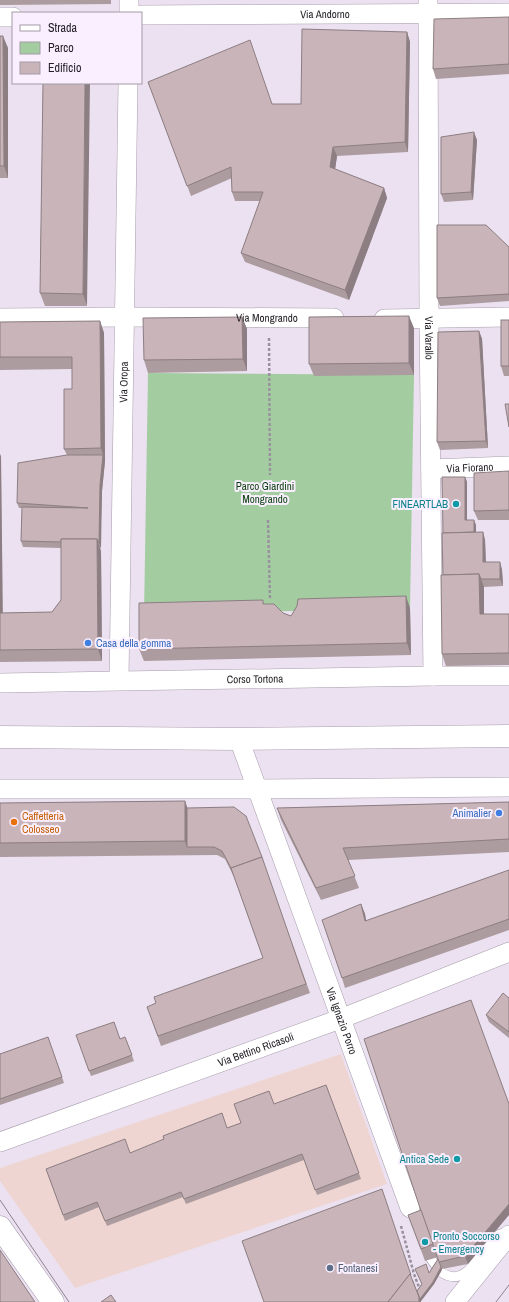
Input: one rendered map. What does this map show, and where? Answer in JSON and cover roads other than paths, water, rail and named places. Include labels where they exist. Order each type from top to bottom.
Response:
[{"type":"main road","points":[[0,737],[239,739],[509,736]]},
{"type":"main road","points":[[0,1227],[53,1302]]},
{"type":"street","points":[[129,0],[130,12]]},
{"type":"street","name":"Via Andorno","points":[[142,15],[428,7],[509,13]]},
{"type":"street","name":"Via Varallo","points":[[428,7],[429,319],[433,676]]},
{"type":"street","points":[[0,17],[12,17]]},
{"type":"street","name":"Via Oropa","points":[[119,680],[128,84]]},
{"type":"street","name":"Via Mongrando","points":[[0,318],[124,317],[429,319],[509,317]]},
{"type":"street","name":"Via Fiorano","points":[[431,469],[509,466]]},
{"type":"street","name":"Corso Tortona","points":[[0,683],[119,680],[509,676]]},
{"type":"street","name":"Via Ignazio Porro","points":[[239,739],[340,1019],[413,1213]]},
{"type":"street","points":[[0,789],[509,787]]},
{"type":"street","name":"Via Bettino Ricasoli","points":[[0,1142],[340,1019],[509,952]]},
{"type":"street","points":[[455,1302],[509,1235]]},
{"type":"lane","points":[[436,1266],[448,1276],[466,1273],[496,1236],[509,1232]]},
{"type":"tram line","points":[[0,1200],[69,1302]]},
{"type":"tram line","points":[[496,1302],[509,1285]]},
{"type":"place","name":"FINEARTLAB","points":[[456,504]]},
{"type":"place","name":"Casa della gomma","points":[[88,643]]},
{"type":"place","name":"Animalier","points":[[499,813]]},
{"type":"place","name":"Caffetteria Colosseo","points":[[14,822]]},
{"type":"place","name":"Antica Sede","points":[[457,1159]]},
{"type":"place","name":"Pronto Soccorso - Emergency","points":[[425,1242]]},
{"type":"place","name":"Fontanesi","points":[[330,1268]]},
{"type":"park label","name":"Parco Giardini Mongrando","points":[[265,492]]}]
